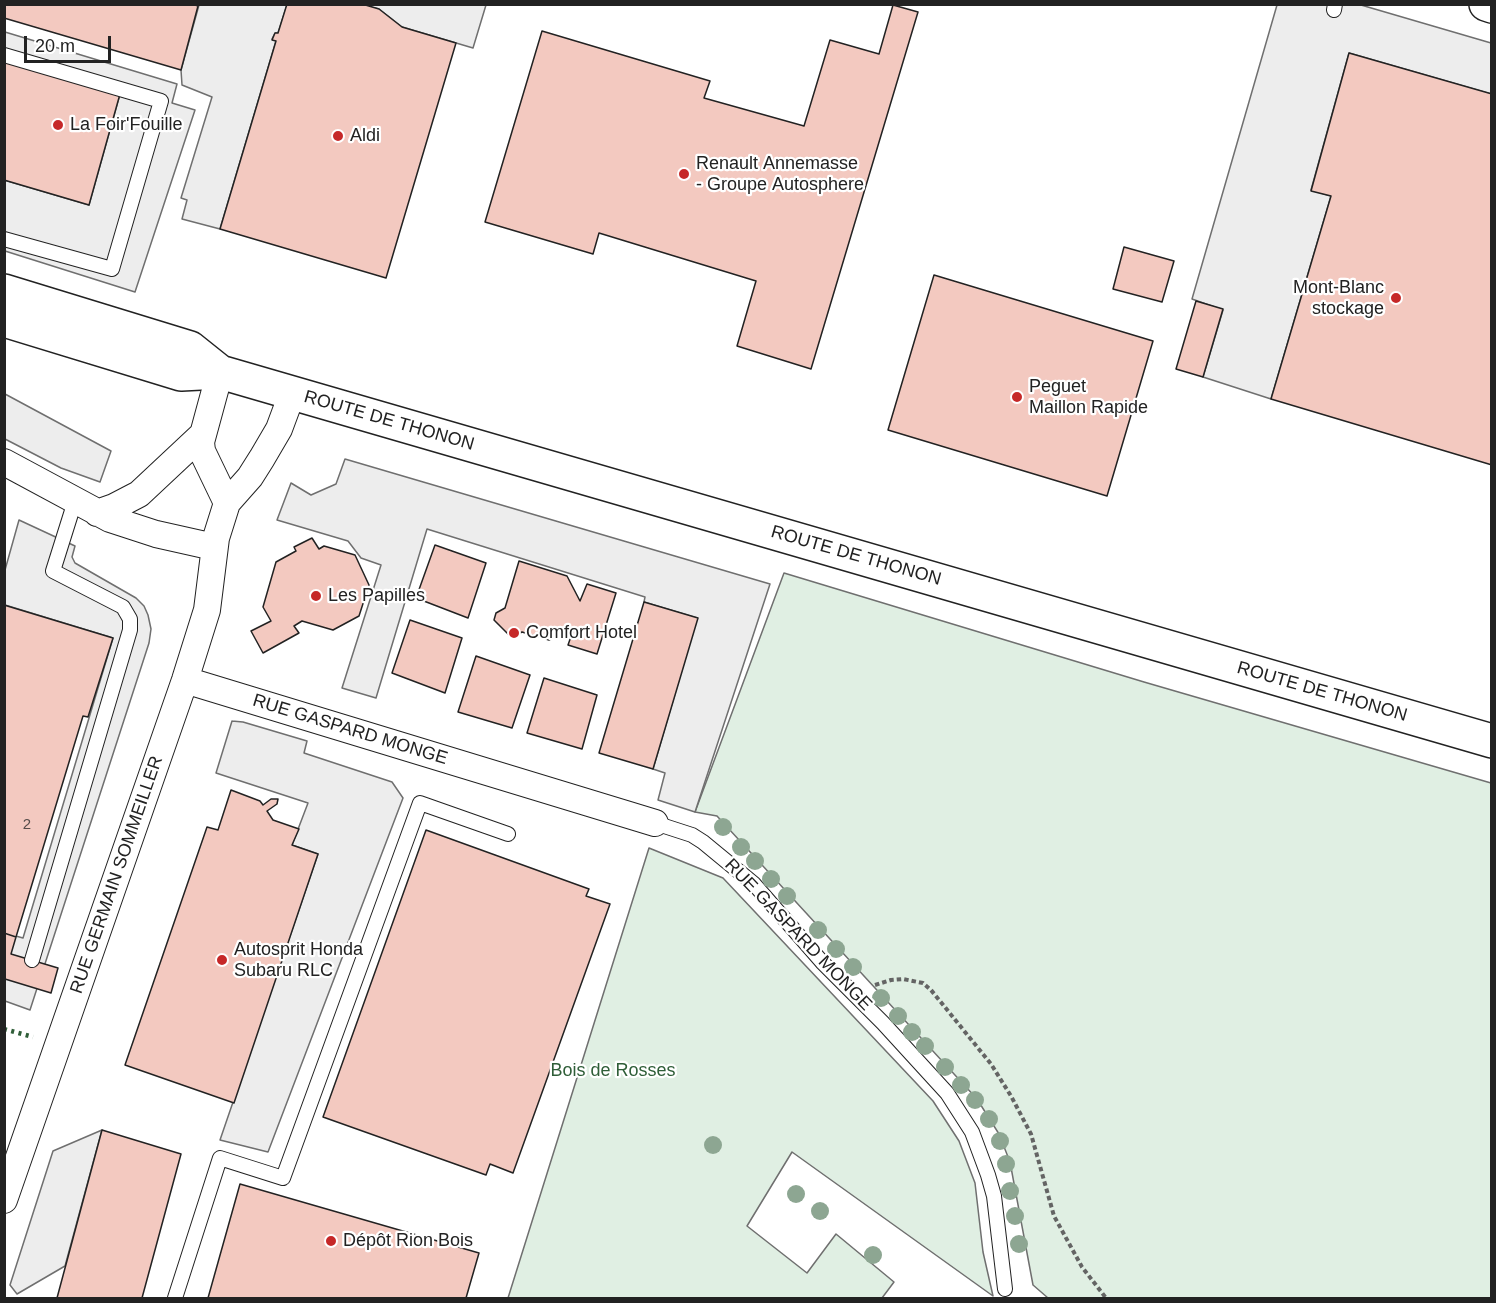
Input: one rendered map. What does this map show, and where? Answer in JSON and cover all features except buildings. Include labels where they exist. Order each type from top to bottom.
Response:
[{"type":"main road","points":[[1486,4],[1491,6]]},
{"type":"main road","name":"ROUTE DE THONON","points":[[4,291],[190,348],[220,372]]},
{"type":"main road","name":"ROUTE DE THONON","points":[[4,320],[181,374],[220,372],[1491,741]]},
{"type":"street","points":[[220,372],[202,435],[202,451],[227,503]]},
{"type":"street","name":"RUE GERMAIN SOMMEILLER","points":[[4,1200],[185,680],[207,610],[214,547],[227,503],[250,477],[262,458],[279,429],[292,393]]},
{"type":"street","points":[[86,507],[114,507],[138,494],[202,435]]},
{"type":"street","points":[[4,462],[86,507],[148,532],[214,547]]},
{"type":"street","name":"RUE GASPARD MONGE","points":[[185,680],[655,823]]},
{"type":"lane","points":[[4,55],[161,101],[112,269],[4,239]]},
{"type":"lane","points":[[32,960],[130,630],[130,619],[123,608],[52,571],[86,507]]},
{"type":"lane","points":[[175,1299],[220,1158],[284,1178],[420,803],[508,834]]},
{"type":"lane","name":"RUE GASPARD MONGE","points":[[655,823],[692,836],[723,857],[754,884],[822,962],[943,1088],[972,1132],[983,1160],[994,1196],[1005,1288]]},
{"type":"path","points":[[858,998],[878,983],[891,980],[915,980],[931,990],[991,1064],[1011,1096],[1030,1134],[1054,1216],[1082,1267],[1106,1299]]},
{"type":"green space","points":[[784,573],[1144,682],[1491,783],[1491,1298],[1048,1298],[1033,1285],[1010,1162],[999,1134],[977,1099],[717,816],[695,812]]},
{"type":"green space","name":"Bois de Rosses","points":[[649,848],[723,878],[933,1101],[959,1141],[975,1183],[983,1252],[993,1296],[792,1152],[747,1226],[807,1273],[836,1234],[894,1282],[882,1298],[508,1298]]},
{"type":"shaded area","points":[[199,5],[287,5],[278,33],[275,33],[272,39],[276,41],[220,229],[182,219],[187,200],[181,198],[212,97],[182,85],[181,70]]},
{"type":"shaded area","points":[[362,5],[486,5],[473,48],[402,27],[379,9]]},
{"type":"shaded area","points":[[1277,5],[1361,5],[1491,43],[1491,94],[1349,53],[1311,190],[1331,196],[1271,399],[1203,377],[1223,310],[1192,299]]},
{"type":"shaded area","points":[[5,32],[177,84],[172,103],[195,110],[135,292],[5,251],[4,180],[89,205],[120,94],[5,60]]},
{"type":"shaded area","points":[[5,394],[111,451],[100,482],[61,468],[5,439]]},
{"type":"shaded area","points":[[345,459],[770,584],[695,812],[658,800],[665,773],[653,769],[697,618],[644,602],[645,597],[427,529],[376,698],[342,688],[381,565],[361,558],[348,541],[277,520],[291,483],[311,495],[336,484]]},
{"type":"shaded area","points":[[19,520],[75,546],[72,557],[75,563],[136,598],[144,606],[151,629],[149,643],[30,1010],[5,1001],[5,933],[23,938],[113,638],[5,605],[5,570]]},
{"type":"shaded area","points":[[232,721],[243,722],[307,741],[304,753],[392,782],[403,798],[268,1152],[220,1140],[318,854],[292,845],[308,803],[216,773]]},
{"type":"shaded area","points":[[102,1130],[65,1266],[17,1294],[10,1285],[53,1151]]},
{"type":"hedge","points":[[4,1029],[33,1037]]},
{"type":"place","name":"La Foir'Fouille","points":[[58,125]]},
{"type":"place","name":"Aldi","points":[[338,136]]},
{"type":"place","name":"Renault Annemasse - Groupe Autosphere","points":[[684,174]]},
{"type":"place","name":"Mont-Blanc stockage","points":[[1396,298]]},
{"type":"place","name":"Peguet Maillon Rapide","points":[[1017,397]]},
{"type":"place","name":"Les Papilles","points":[[316,596]]},
{"type":"place","name":"Comfort Hotel","points":[[514,633]]},
{"type":"place","name":"Autosprit Honda Subaru RLC","points":[[222,960]]},
{"type":"place","name":"Dépôt Rion Bois","points":[[331,1241]]}]
